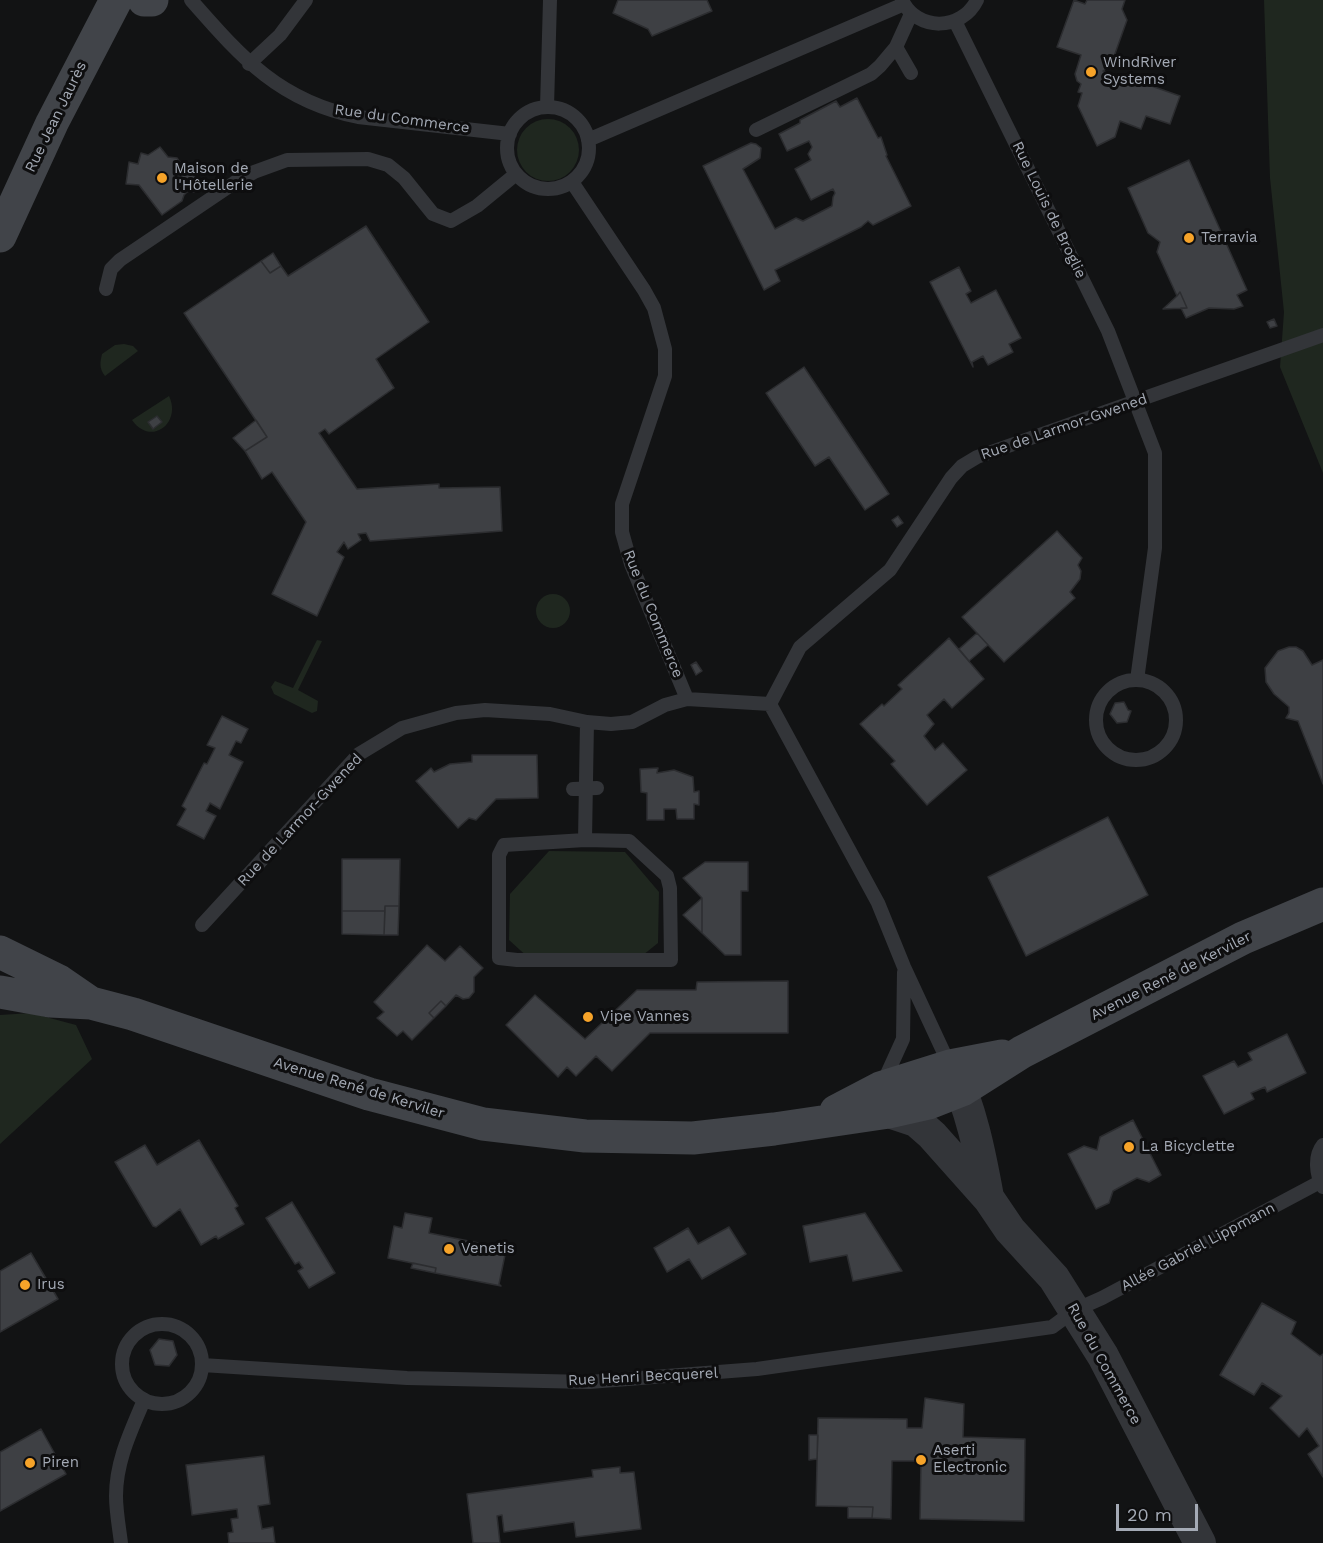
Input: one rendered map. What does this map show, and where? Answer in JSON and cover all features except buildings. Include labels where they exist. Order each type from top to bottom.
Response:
[{"type":"main road","name":"Rue Jean Jaurès","points":[[0,236],[52,123],[116,0]]},
{"type":"main road","points":[[144,0],[152,0]]},
{"type":"main road","name":"Avenue René de Kerviler","points":[[0,992],[50,1002],[91,1003],[133,1014],[369,1094],[483,1124],[585,1136],[693,1138],[813,1122],[956,1078],[1022,1052],[1243,938],[1323,904]]},
{"type":"main road","name":"Avenue René de Kerviler","points":[[0,952],[59,981],[91,1003]]},
{"type":"street","name":"Rue du Commerce","points":[[956,1078],[982,1161],[988,1199]]},
{"type":"street","name":"Rue du Commerce","points":[[885,1100],[916,1121],[952,1155],[1010,1230],[1054,1278],[1103,1356],[1200,1543]]},
{"type":"lane","name":"Rue du Commerce","points":[[191,0],[249,64],[293,94],[336,112],[358,117],[510,134]]},
{"type":"lane","points":[[249,64],[280,35],[306,0]]},
{"type":"lane","points":[[547,108],[550,0]]},
{"type":"lane","points":[[906,6],[926,23],[940,24],[955,21],[968,14],[977,0]]},
{"type":"lane","points":[[588,140],[906,6]]},
{"type":"lane","points":[[756,130],[871,74],[896,47],[906,6]]},
{"type":"lane","name":"Rue Louis de Broglie","points":[[955,21],[1108,331],[1155,453],[1155,548],[1137,680]]},
{"type":"lane","points":[[896,47],[911,73]]},
{"type":"lane","points":[[547,108],[561,110],[573,116],[583,127],[588,140],[589,154],[584,168],[572,182],[551,189],[537,188],[516,174],[509,161],[507,147],[510,134],[518,120],[534,110],[547,108]]},
{"type":"lane","points":[[106,289],[111,269],[120,260],[234,183],[254,172],[287,160],[368,159],[388,165],[404,178],[433,214],[451,221],[477,206],[516,174]]},
{"type":"lane","name":"Rue du Commerce","points":[[572,182],[654,308],[665,350],[664,376],[622,504],[622,532],[631,564],[687,699]]},
{"type":"lane","name":"Rue de Larmor-Gwened","points":[[770,704],[800,647],[890,570],[943,489],[962,466],[977,457],[1323,335]]},
{"type":"lane","points":[[1137,680],[1151,682],[1163,689],[1172,699],[1177,726],[1173,738],[1165,749],[1154,757],[1136,761],[1118,757],[1108,749],[1096,727],[1096,713],[1101,699],[1111,688],[1123,682],[1137,680]]},
{"type":"lane","points":[[687,699],[770,704]]},
{"type":"lane","name":"Rue de Larmor-Gwened","points":[[202,925],[359,754],[402,728],[456,713],[485,710],[550,714],[587,722],[611,724],[632,722],[665,705],[687,699]]},
{"type":"lane","name":"Rue du Commerce","points":[[770,704],[878,903],[904,967],[956,1078]]},
{"type":"lane","points":[[585,840],[587,722]]},
{"type":"lane","points":[[585,840],[629,842],[667,876],[670,888],[671,960],[499,958],[499,855],[504,844],[585,840]]},
{"type":"lane","name":"Rue du Commerce","points":[[885,1100],[903,1039],[904,967]]},
{"type":"lane","name":"Allée Gabriel Lippmann","points":[[1075,1310],[1322,1185],[1317,1168],[1318,1151],[1323,1145]]},
{"type":"lane","name":"Rue Henri Becquerel","points":[[202,1365],[407,1378],[589,1382],[757,1369],[1017,1332],[1052,1326],[1075,1310]]},
{"type":"lane","points":[[163,1324],[183,1330],[198,1345],[202,1355],[202,1365],[196,1387],[178,1401],[166,1404],[155,1404],[144,1400],[126,1382],[123,1357],[127,1345],[134,1335],[153,1325],[163,1324]]},
{"type":"lane","points":[[121,1543],[116,1494],[119,1471],[123,1450],[144,1400]]},
{"type":"shaded area","points":[[1264,0],[1323,0],[1323,473],[1280,367],[1284,312],[1270,178]]},
{"type":"shaded area","points":[[548,119],[570,128],[579,150],[570,172],[548,181],[526,172],[517,150],[526,128]]},
{"type":"shaded area","points":[[115,345],[133,346],[138,351],[105,376],[100,365],[102,354]]},
{"type":"shaded area","points":[[169,396],[172,406],[171,415],[168,423],[162,428],[148,431],[140,428],[132,420]]},
{"type":"shaded area","points":[[553,594],[565,599],[570,611],[565,623],[553,628],[541,623],[536,611],[541,599]]},
{"type":"shaded area","points":[[317,640],[322,641],[298,690],[318,701],[317,711],[312,713],[274,694],[271,687],[275,681],[293,688]]},
{"type":"shaded area","points":[[549,851],[625,852],[659,892],[658,943],[638,959],[531,960],[509,940],[510,894]]},
{"type":"shaded area","points":[[31,1013],[76,1025],[92,1059],[0,1144],[0,1015]]},
{"type":"place","name":"WindRiver Systems","points":[[1091,72]]},
{"type":"place","name":"Maison de l'Hôtellerie","points":[[162,178]]},
{"type":"place","name":"Terravia","points":[[1189,238]]},
{"type":"place","name":"Vipe Vannes","points":[[588,1017]]},
{"type":"place","name":"La Bicyclette","points":[[1129,1147]]},
{"type":"place","name":"Venetis","points":[[449,1249]]},
{"type":"place","name":"Irus","points":[[25,1285]]},
{"type":"place","name":"Aserti Electronic","points":[[921,1460]]},
{"type":"place","name":"Piren","points":[[30,1463]]}]
